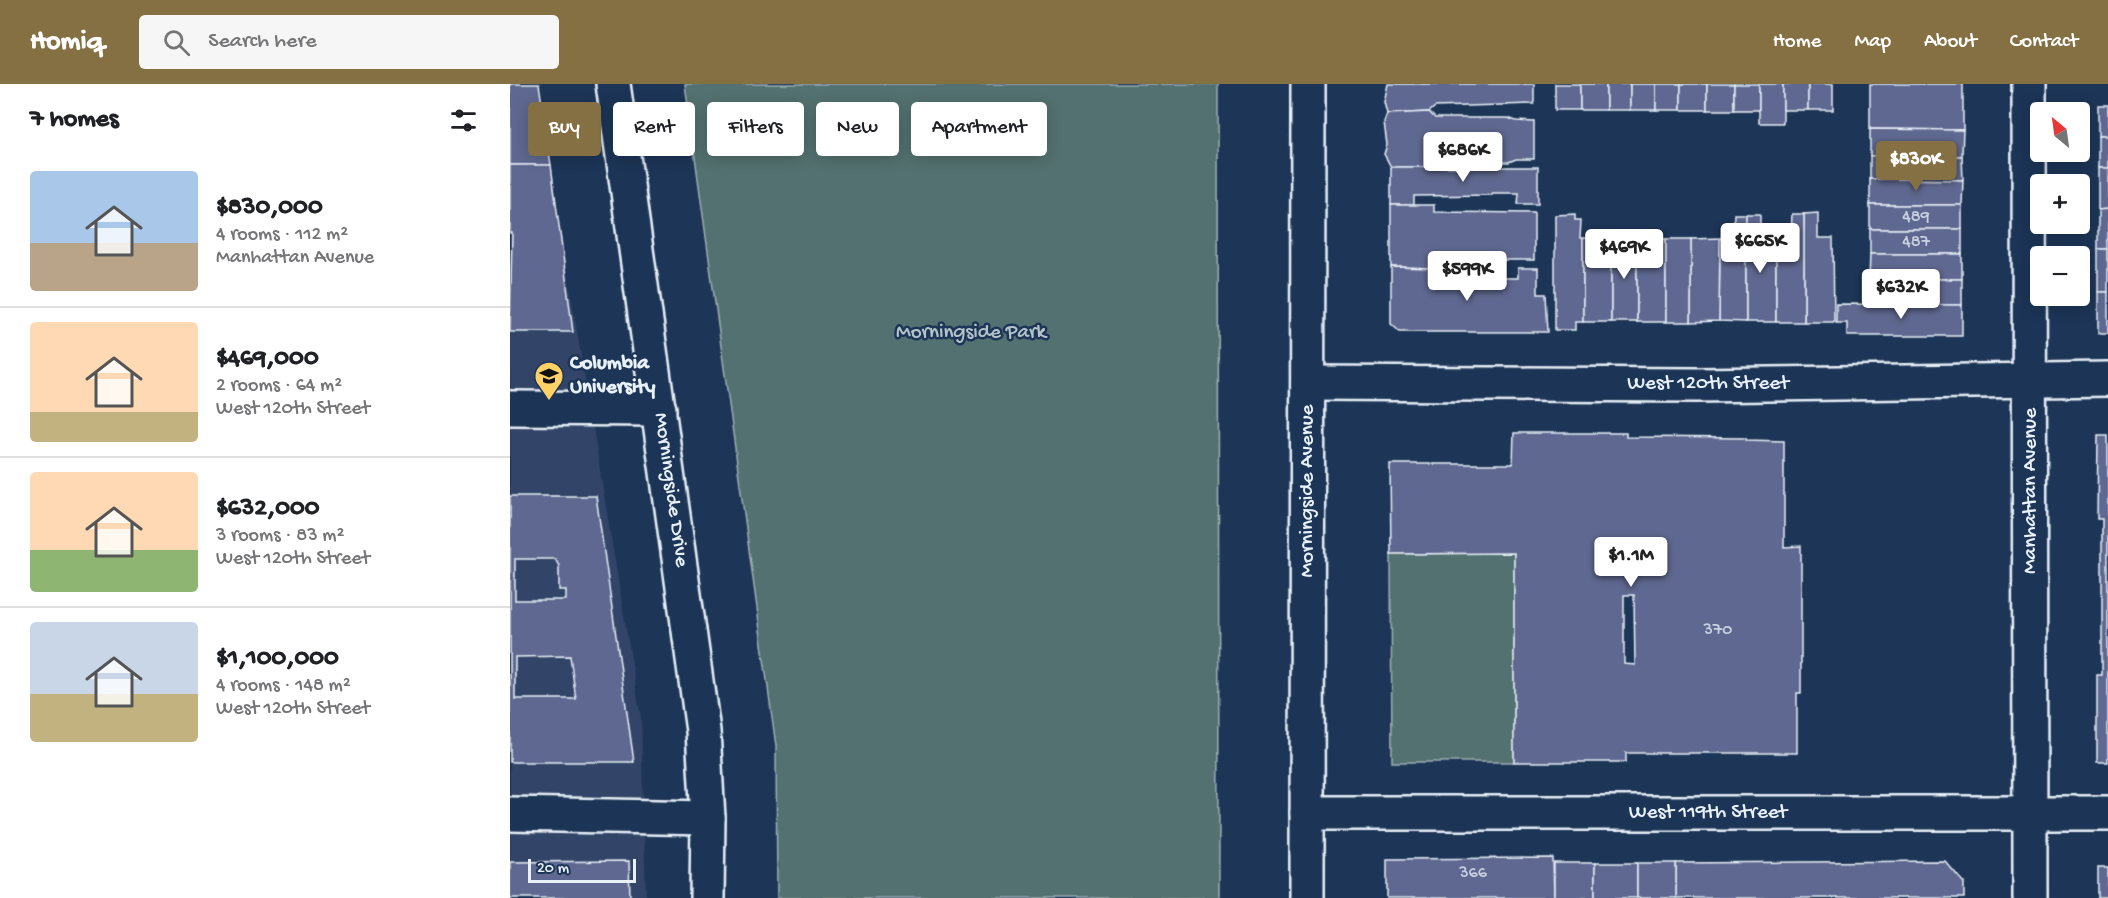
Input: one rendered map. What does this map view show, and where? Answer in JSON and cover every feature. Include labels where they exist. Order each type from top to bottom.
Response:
[{"type":"street","name":"Morningside Drive","points":[[613,84],[703,731],[708,818],[706,898]]},
{"type":"street","name":"Morningside Avenue","points":[[1307,898],[1308,84]]},
{"type":"street","name":"Manhattan Avenue","points":[[2029,84],[2030,898]]},
{"type":"street","name":"West 120th Street","points":[[1308,383],[1697,385],[2108,379]]},
{"type":"street","points":[[510,408],[658,409]]},
{"type":"street","name":"West 119th Street","points":[[1307,813],[2108,813]]},
{"type":"street","points":[[510,814],[708,818]]},
{"type":"shaded area","name":"Columbia University","points":[[510,84],[536,84],[539,102],[528,102],[528,156],[548,156],[641,718],[646,898],[510,898]]},
{"type":"green space","name":"Morningside Park","points":[[685,84],[1218,84],[1219,898],[777,898],[776,746],[695,156],[695,102],[687,102]]},
{"type":"green space","points":[[1514,553],[1514,762],[1392,762],[1391,554]]},
{"type":"building","points":[[510,84],[539,84],[542,102],[528,102],[528,156],[550,156],[551,165],[510,165]]},
{"type":"building","points":[[1388,84],[1534,84],[1534,104],[1435,107],[1429,112],[1387,114],[1384,102]]},
{"type":"building","points":[[1555,84],[1580,84],[1580,110],[1555,110]]},
{"type":"building","points":[[1580,84],[1606,84],[1606,110],[1580,110]]},
{"type":"building","points":[[1606,84],[1630,84],[1630,110],[1606,110]]},
{"type":"building","points":[[1630,84],[1656,84],[1656,110],[1630,110]]},
{"type":"building","points":[[1656,84],[1681,84],[1681,110],[1656,110]]},
{"type":"building","points":[[1681,84],[1707,84],[1707,110],[1681,110]]},
{"type":"building","points":[[1707,84],[1734,84],[1734,110],[1707,110]]},
{"type":"building","points":[[1734,84],[1759,84],[1759,110],[1734,110]]},
{"type":"building","points":[[1759,84],[1783,84],[1783,123],[1759,123]]},
{"type":"building","points":[[1783,84],[1808,84],[1808,110],[1783,110]]},
{"type":"building","points":[[1808,84],[1833,84],[1833,110],[1808,110]]},
{"type":"building","points":[[1870,84],[1963,84],[1963,130],[1870,129]]},
{"type":"building","points":[[2098,105],[2108,105],[2108,136],[2098,136]]},
{"type":"building","points":[[1429,112],[1435,118],[1508,118],[1534,122],[1534,159],[1516,159],[1509,162],[1434,162],[1431,167],[1391,167],[1384,154],[1387,145],[1384,122],[1387,114]]},
{"type":"building","points":[[1870,129],[1963,130],[1962,156],[1870,156]]},
{"type":"building","points":[[2098,136],[2108,136],[2108,168],[2098,168]]},
{"type":"building","points":[[1870,156],[1962,156],[1963,180],[1870,179]]},
{"type":"building","points":[[510,165],[551,165],[573,332],[510,332],[512,233],[510,233]]},
{"type":"building","points":[[1391,167],[1538,167],[1538,204],[1518,204],[1519,193],[1492,193],[1492,195],[1414,196],[1414,205],[1391,205]]},
{"type":"building","points":[[2098,168],[2108,168],[2108,209],[2098,210]]},
{"type":"building","points":[[1870,179],[1963,180],[1962,205],[1870,205]]},
{"type":"building","points":[[1391,205],[1434,205],[1434,212],[1534,213],[1534,260],[1434,260],[1435,268],[1391,267]]},
{"type":"building","points":[[1870,205],[1962,205],[1962,229],[1870,229]]},
{"type":"building","points":[[2108,209],[2108,249],[2098,249],[2098,210]]},
{"type":"building","points":[[1818,213],[1818,238],[1833,238],[1834,322],[1804,322],[1804,214]]},
{"type":"building","points":[[1575,214],[1575,220],[1581,220],[1580,238],[1583,238],[1583,322],[1575,322],[1575,330],[1555,330],[1555,215]]},
{"type":"building","points":[[1734,214],[1746,214],[1746,322],[1719,321],[1720,238],[1733,238]]},
{"type":"building","points":[[1746,214],[1760,214],[1760,238],[1776,238],[1776,322],[1746,322]]},
{"type":"building","points":[[1792,214],[1804,214],[1804,322],[1776,322],[1776,238],[1791,238]]},
{"type":"building","points":[[1870,229],[1962,229],[1962,254],[1870,254]]},
{"type":"building","points":[[1583,238],[1611,238],[1611,322],[1583,322]]},
{"type":"building","points":[[1611,238],[1637,238],[1637,322],[1611,322]]},
{"type":"building","points":[[1637,238],[1666,239],[1666,322],[1637,322]]},
{"type":"building","points":[[1720,238],[1719,321],[1691,322],[1691,239]]},
{"type":"building","points":[[1666,239],[1691,239],[1691,322],[1666,322]]},
{"type":"building","points":[[2098,249],[2108,249],[2108,292],[2098,292]]},
{"type":"building","points":[[1870,254],[1962,254],[1962,279],[1869,279]]},
{"type":"building","points":[[1391,267],[1435,268],[1434,281],[1430,281],[1430,286],[1451,286],[1451,268],[1481,268],[1481,278],[1518,278],[1518,268],[1538,268],[1538,294],[1546,294],[1548,332],[1400,332],[1391,324]]},
{"type":"building","points":[[1869,279],[1962,279],[1962,305],[1870,305]]},
{"type":"building","points":[[2098,292],[2108,292],[2108,333],[2098,333]]},
{"type":"building","points":[[1836,304],[1962,305],[1962,336],[1847,336],[1847,323],[1836,323]]},
{"type":"building","points":[[1514,433],[1626,433],[1626,437],[1746,438],[1746,440],[1784,441],[1784,547],[1801,546],[1801,693],[1797,693],[1797,753],[1626,753],[1626,762],[1514,762],[1514,553],[1391,554],[1390,464],[1513,464]],"holes":[[[1624,595],[1634,595],[1635,665],[1624,664]]]},
{"type":"building","points":[[2098,435],[2108,435],[2108,763],[2097,763],[2097,675],[2102,675],[2102,519],[2097,519]]},
{"type":"building","points":[[510,496],[596,496],[634,762],[510,762]],"holes":[[[515,559],[555,559],[559,566],[559,590],[566,590],[566,600],[515,600]],[[570,656],[576,699],[515,699],[515,657]]]},
{"type":"building","points":[[1553,858],[1554,898],[1387,898],[1387,859]]},
{"type":"building","points":[[629,861],[630,898],[510,898],[510,862]]},
{"type":"building","points":[[1945,861],[1964,883],[1964,898],[1676,898],[1676,863]]},
{"type":"building","points":[[1554,863],[1595,863],[1595,898],[1554,898]]},
{"type":"building","points":[[1595,863],[1637,863],[1637,898],[1595,898]]},
{"type":"building","points":[[1637,863],[1676,863],[1676,898],[1637,898]]},
{"type":"building","points":[[2098,868],[2108,868],[2108,898],[2098,898]]},
{"type":"place","name":"Columbia University","points":[[549,402]]}]
